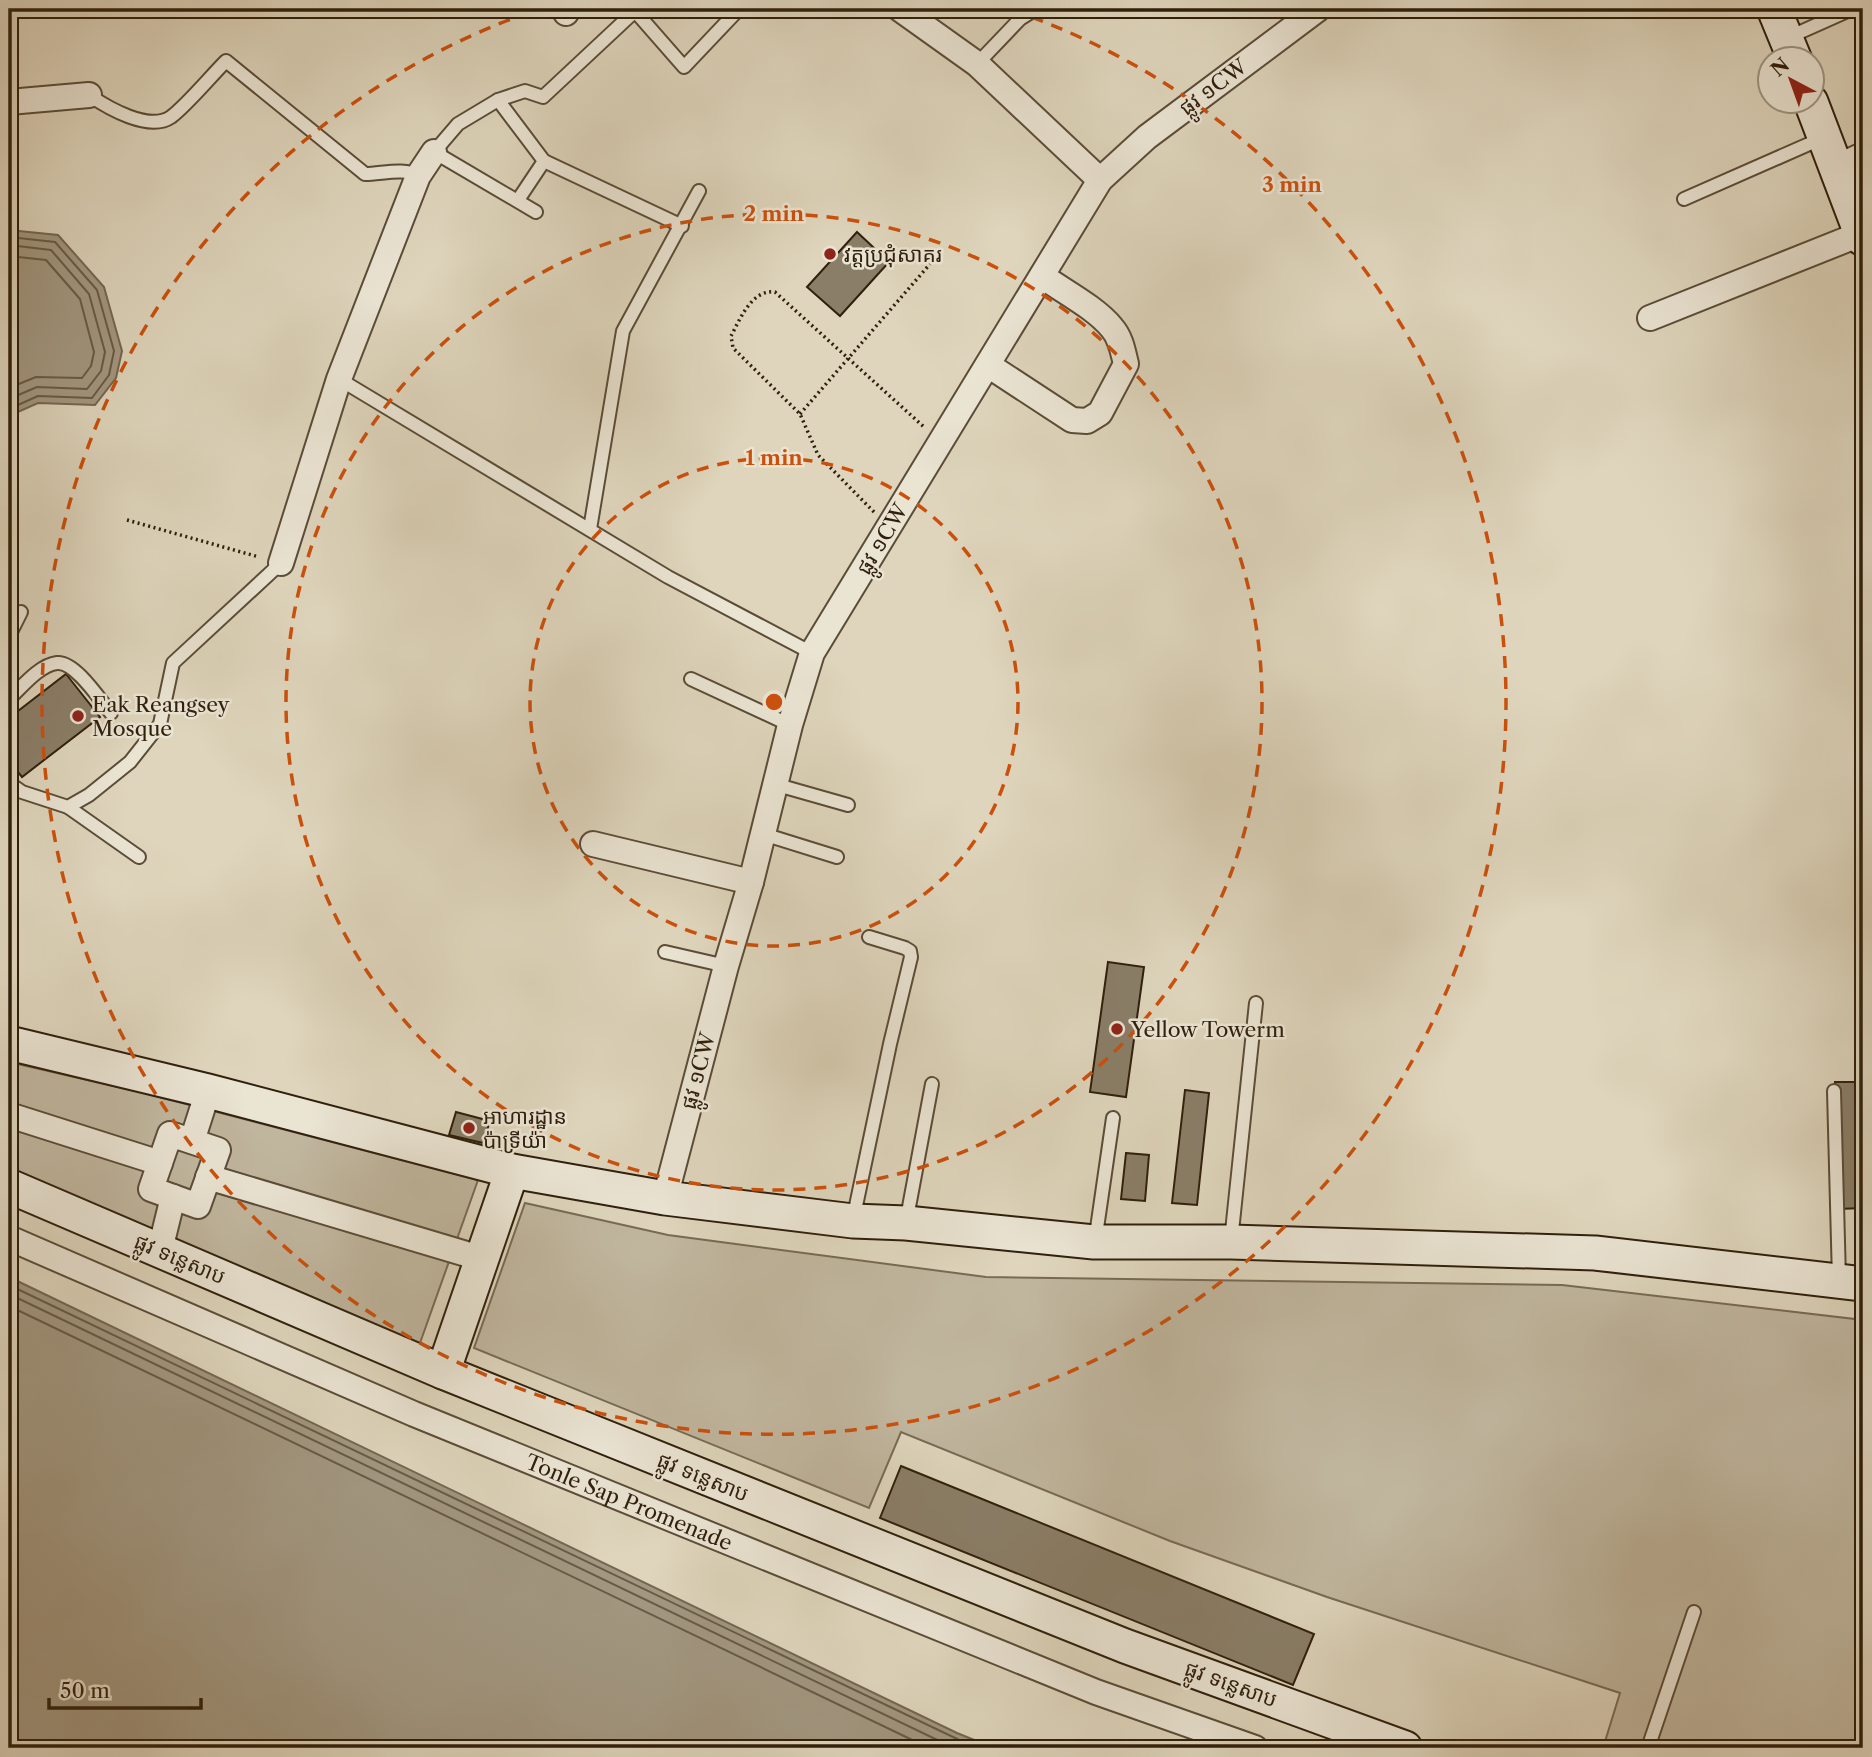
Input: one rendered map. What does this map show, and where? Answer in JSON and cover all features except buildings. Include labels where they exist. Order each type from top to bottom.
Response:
[{"type":"street","points":[[900,9],[977,64],[1100,180]]},
{"type":"street","name":"ផ្លូវ ១CW","points":[[665,1198],[751,882],[790,725],[813,653],[1100,180],[1147,137],[1318,9]]},
{"type":"street","points":[[9,102],[89,95]]},
{"type":"street","points":[[1650,318],[1863,235],[1850,161],[1825,136],[1817,116]]},
{"type":"street","points":[[281,563],[339,379],[418,176],[435,152]]},
{"type":"street","points":[[988,365],[1072,420],[1087,421],[1100,413],[1126,364],[1121,344],[1113,329],[1098,316],[1042,276]]},
{"type":"street","points":[[593,844],[751,882]]},
{"type":"street","points":[[9,1042],[512,1171],[665,1198],[853,1220],[1094,1242],[1231,1242],[1595,1253],[1851,1282]]},
{"type":"street","points":[[192,1141],[208,1091]]},
{"type":"street","points":[[9,1115],[160,1163]]},
{"type":"street","points":[[170,1134],[218,1150],[198,1206],[150,1189],[160,1163],[170,1134]]},
{"type":"street","points":[[443,1372],[512,1171]]},
{"type":"street","points":[[208,1177],[484,1259]]},
{"type":"street","name":"ផ្លូវ ទន្លេសាប","points":[[9,1186],[443,1372],[1125,1646],[1405,1748]]},
{"type":"street","points":[[160,1250],[173,1197]]},
{"type":"street","name":"Tonle Sap Promenade","points":[[9,1238],[504,1451],[1096,1692],[1255,1748]]},
{"type":"lane","points":[[536,212],[435,152],[458,124],[498,100],[525,91],[543,97],[635,11],[684,67],[739,9]]},
{"type":"lane","points":[[977,64],[1020,19],[1036,9]]},
{"type":"lane","points":[[1785,35],[1852,9]]},
{"type":"lane","points":[[89,95],[111,110],[150,123],[170,118],[226,61],[365,174],[387,174],[405,170],[418,176]]},
{"type":"lane","points":[[498,100],[544,161],[681,226]]},
{"type":"lane","points":[[1684,199],[1825,136]]},
{"type":"lane","points":[[518,200],[544,161]]},
{"type":"lane","points":[[590,529],[622,331],[699,191]]},
{"type":"lane","points":[[339,379],[667,577],[813,653]]},
{"type":"lane","points":[[68,807],[89,795],[130,762],[160,724],[173,663],[281,563]]},
{"type":"lane","points":[[9,636],[21,612]]},
{"type":"lane","points":[[9,699],[43,669],[57,663],[72,667],[111,713]]},
{"type":"lane","points":[[691,679],[790,725]]},
{"type":"lane","points":[[9,783],[22,792],[68,807],[139,857]]},
{"type":"lane","points":[[774,784],[848,805]]},
{"type":"lane","points":[[763,834],[837,857]]},
{"type":"lane","points":[[853,1220],[911,957],[910,951],[905,948],[869,937]]},
{"type":"lane","points":[[665,952],[726,966]]},
{"type":"lane","points":[[1231,1242],[1256,1003]]},
{"type":"lane","points":[[906,1223],[932,1084]]},
{"type":"lane","points":[[1834,1091],[1851,1282]]},
{"type":"lane","points":[[1094,1242],[1113,1118]]},
{"type":"lane","points":[[1648,1748],[1694,1612]]},
{"type":"path","points":[[800,414],[930,264]]},
{"type":"path","points":[[889,527],[818,455],[800,414],[733,348],[731,335],[755,298],[766,291],[775,292],[941,442]]},
{"type":"path","points":[[127,520],[281,563]]},
{"type":"shaded area","points":[[9,1062],[144,1093],[478,1180],[420,1343],[9,1170]]},
{"type":"shaded area","points":[[525,1203],[668,1235],[986,1277],[1562,1285],[1863,1320],[1863,1748],[1603,1748],[1620,1693],[1327,1597],[1170,1541],[901,1432],[869,1508],[474,1348]]},
{"type":"water","points":[[9,230],[58,235],[104,287],[122,351],[116,378],[95,405],[38,403],[9,416]]},
{"type":"water","points":[[9,1277],[957,1733],[994,1748],[9,1748]]},
{"type":"place","name":"វត្តប្រជុំសាគរ","points":[[830,254]]},
{"type":"place","name":"Eak Reangsey Mosque","points":[[78,716]]},
{"type":"place","name":"Yellow Towerm","points":[[1117,1029]]},
{"type":"place","name":"អាហារដ្ឋាន ប៉ាទ្រីយ៉ា","points":[[469,1128]]}]
